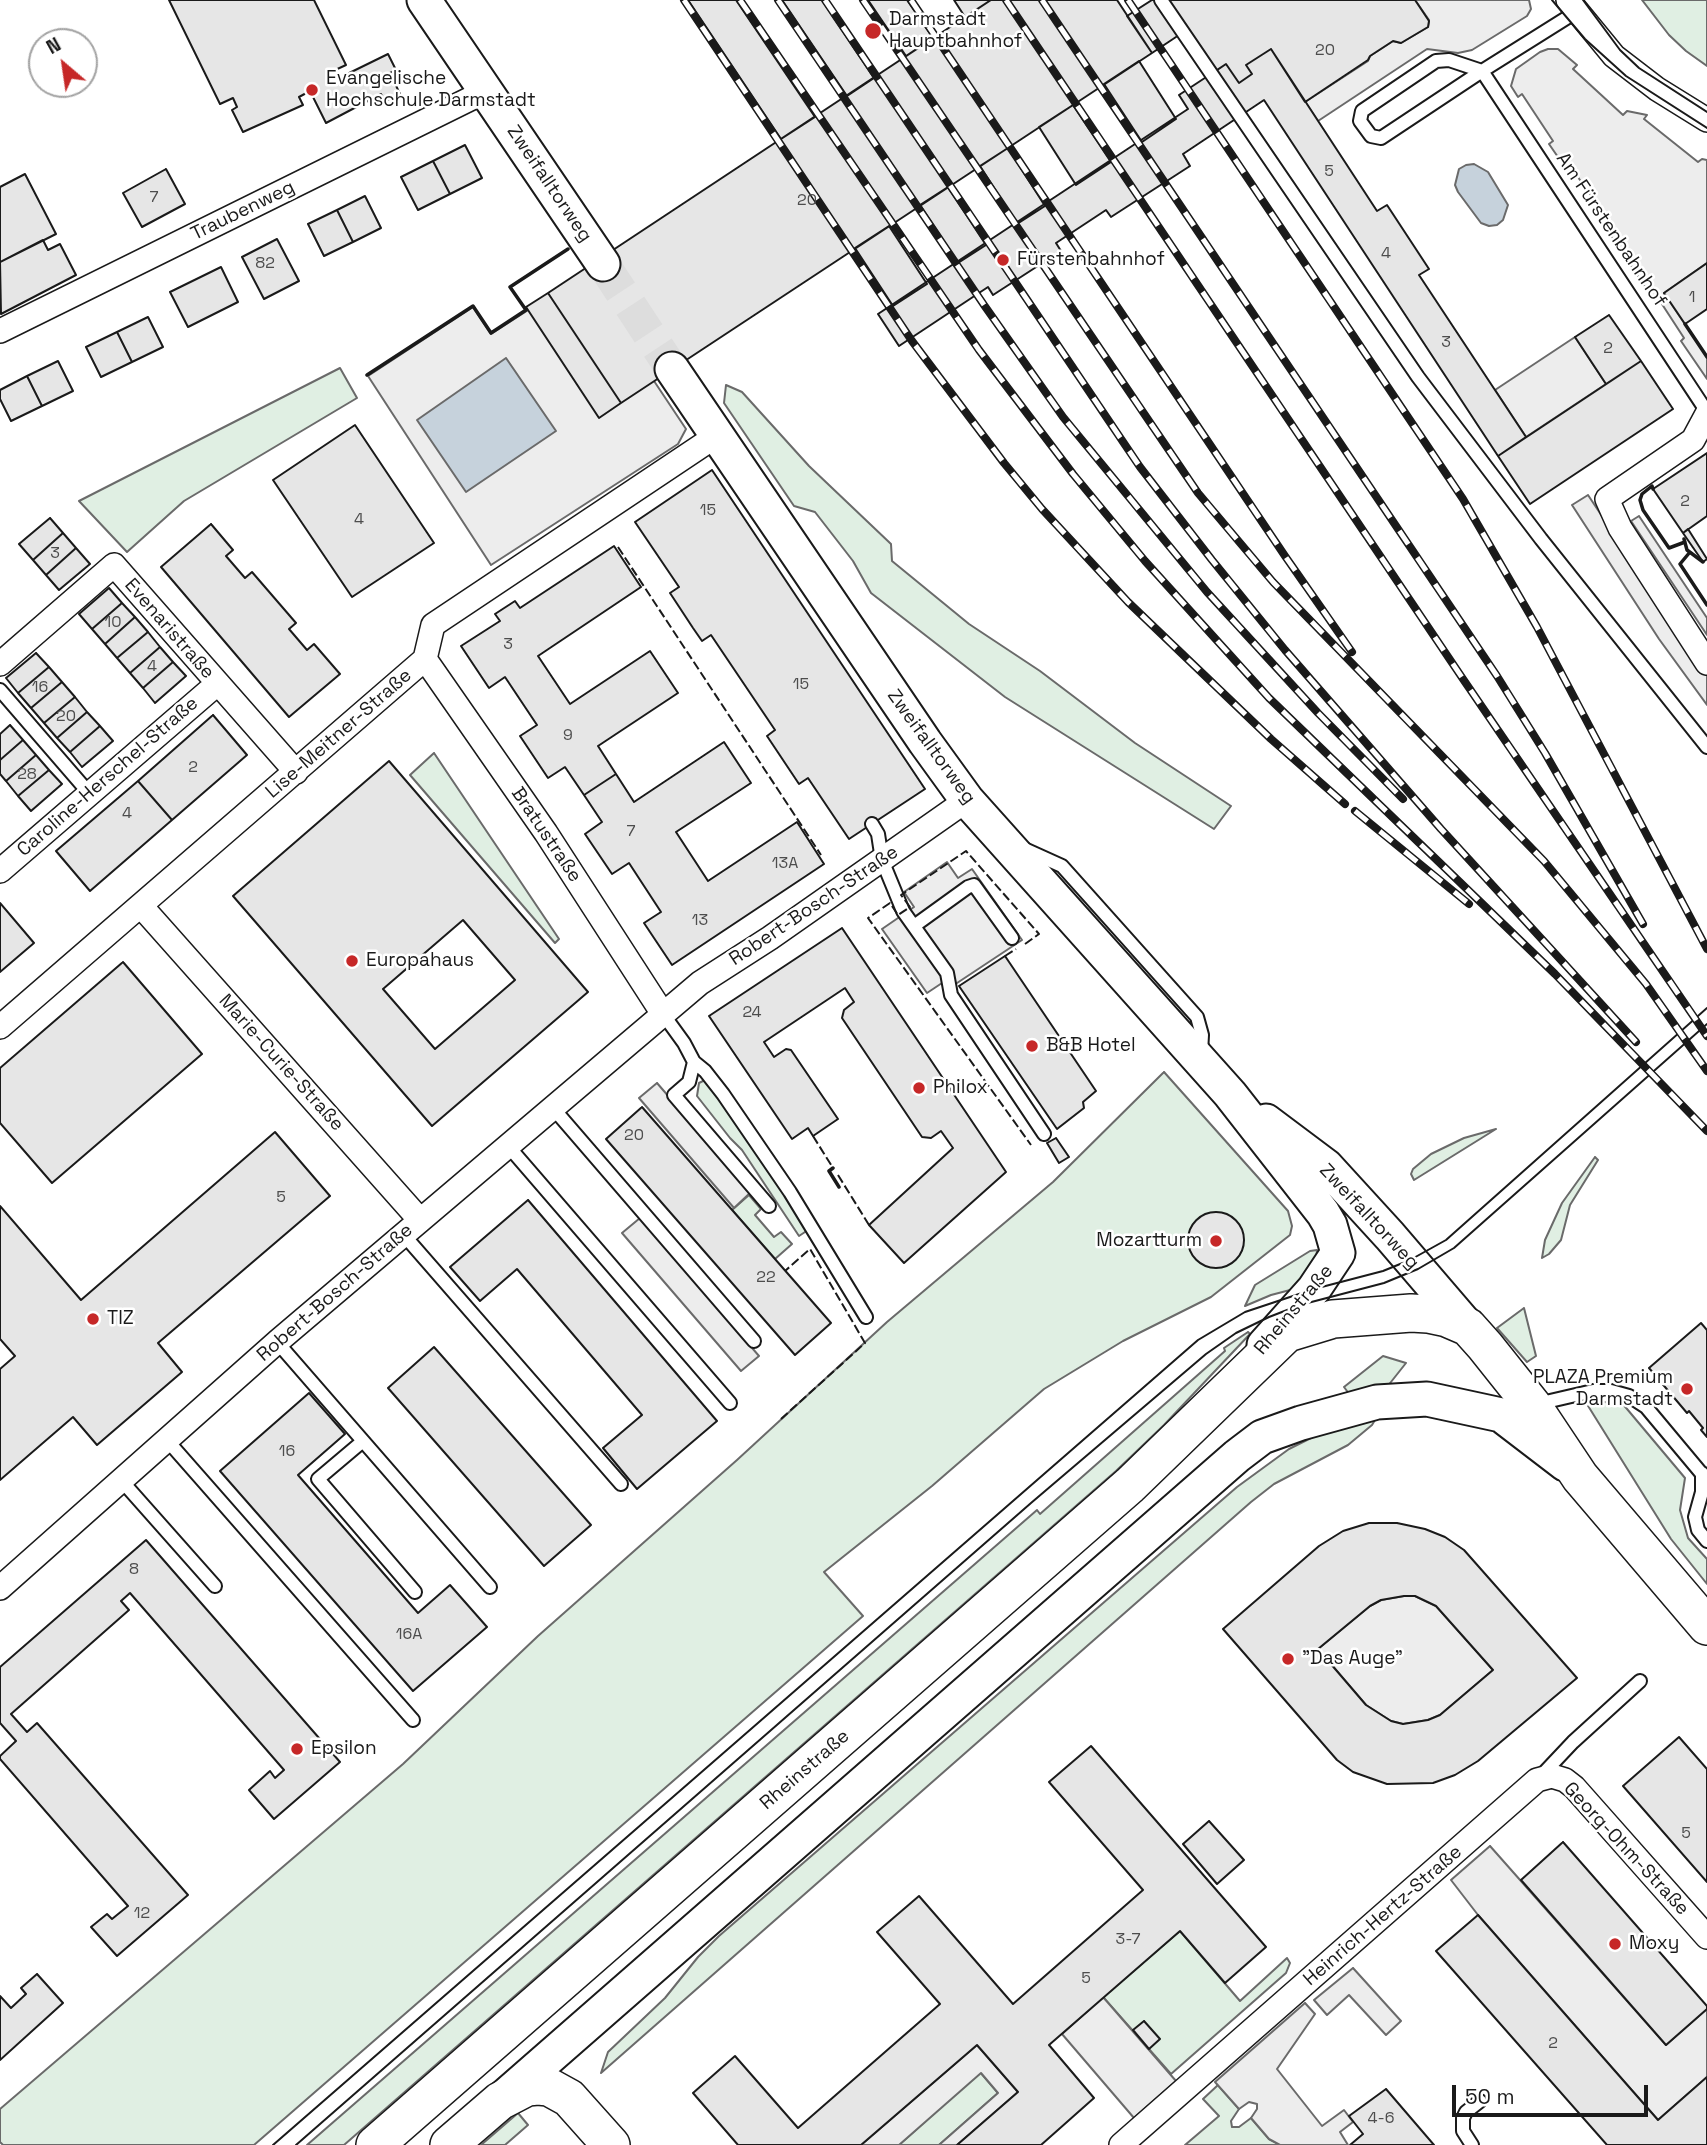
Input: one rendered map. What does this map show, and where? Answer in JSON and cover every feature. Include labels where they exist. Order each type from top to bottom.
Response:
[{"type":"main road","name":"Rheinstraße","points":[[375,2145],[1130,1485],[1287,1333],[1333,1319],[1411,1313],[1447,1318],[1468,1327]]},
{"type":"main road","points":[[1468,1327],[1532,1405],[1580,1478],[1707,1626]]},
{"type":"main road","points":[[449,2145],[500,2101],[527,2087],[538,2086],[550,2087],[569,2098],[611,2145]]},
{"type":"street","name":"Zweifalltorweg","points":[[425,0],[603,264]]},
{"type":"street","points":[[1572,6],[1614,55],[1636,74],[1707,120]]},
{"type":"street","name":"Traubenweg","points":[[0,331],[486,91]]},
{"type":"street","name":"Zweifalltorweg","points":[[672,369],[967,800],[1230,1094],[1330,1225]]},
{"type":"street","points":[[1707,412],[1693,440],[1607,499],[1620,528],[1707,663]]},
{"type":"street","name":"Lise-Meitner-Straße","points":[[0,1027],[425,659],[433,625],[716,436]]},
{"type":"street","name":"Evenaristraße","points":[[0,664],[114,565],[296,772]]},
{"type":"street","name":"Bratustraße","points":[[425,659],[547,833],[663,1014]]},
{"type":"street","name":"Caroline-Herschel-Straße","points":[[0,871],[217,684]]},
{"type":"street","name":"Robert-Bosch-Straße","points":[[0,1588],[277,1342],[700,983],[967,800]]},
{"type":"street","name":"Marie-Curie-Straße","points":[[141,906],[412,1227]]},
{"type":"street","name":"Zweifalltorweg","points":[[1230,1094],[1326,1166],[1468,1327]]},
{"type":"street","name":"Rheinstraße","points":[[1230,1388],[1334,1261],[1338,1253],[1330,1225]]},
{"type":"street","points":[[500,2101],[1262,1437],[1340,1411],[1377,1402],[1427,1399],[1501,1415],[1580,1478]]},
{"type":"street","name":"Georg-Ohm-Straße","points":[[1538,1780],[1552,1776],[1565,1780],[1574,1787],[1707,1937]]},
{"type":"street","name":"Heinrich-Hertz-Straße","points":[[1121,2145],[1538,1780]]},
{"type":"lane","points":[[1161,0],[1418,377],[1541,538],[1707,747]]},
{"type":"lane","points":[[1482,71],[1449,60],[1436,61],[1362,111],[1360,121],[1371,136],[1381,138],[1482,71],[1572,6]]},
{"type":"lane","name":"Am Fürstenbahnhof","points":[[1482,71],[1707,412]]},
{"type":"lane","points":[[0,690],[89,793]]},
{"type":"lane","points":[[872,824],[878,834],[882,860],[903,911],[947,972],[951,995],[1044,1134]]},
{"type":"lane","points":[[914,926],[968,887],[974,886],[1012,938]]},
{"type":"lane","points":[[663,1014],[694,1062],[723,1094],[783,1182],[866,1317]]},
{"type":"lane","points":[[694,1062],[689,1082],[674,1095],[769,1206]]},
{"type":"lane","points":[[553,1108],[754,1341]]},
{"type":"lane","points":[[509,1147],[730,1403]]},
{"type":"lane","points":[[412,1227],[621,1484]]},
{"type":"lane","points":[[277,1342],[490,1587]]},
{"type":"lane","points":[[1532,1405],[1592,1391],[1611,1391],[1629,1396],[1646,1407],[1704,1477],[1695,1517],[1698,1530],[1707,1541]]},
{"type":"lane","points":[[166,1440],[413,1720]]},
{"type":"lane","points":[[363,1441],[318,1479],[415,1592]]},
{"type":"lane","points":[[121,1480],[215,1586]]},
{"type":"lane","name":"Heinrich-Hertz-Straße","points":[[1538,1780],[1573,1742],[1640,1681]]},
{"type":"lane","points":[[1472,2145],[1463,2131],[1463,2118],[1466,2112],[1480,2101]]},
{"type":"green space","points":[[1642,0],[1707,0],[1707,66],[1669,35]]},
{"type":"green space","points":[[340,368],[357,398],[184,501],[127,552],[79,501]]},
{"type":"green space","points":[[726,385],[742,392],[809,466],[891,544],[892,561],[969,624],[1040,671],[1135,743],[1231,806],[1214,829],[1005,697],[871,593],[853,561],[815,512],[794,506],[724,403]]},
{"type":"green space","points":[[434,753],[559,939],[555,943],[410,775]]},
{"type":"green space","points":[[1164,1072],[1288,1211],[1292,1226],[1290,1235],[1211,1297],[1123,1341],[1044,1389],[932,1486],[824,1572],[863,1616],[254,2145],[3,2145],[0,2142],[0,2109],[403,1764],[538,1636],[737,1460],[887,1322],[1053,1182]]},
{"type":"green space","points":[[705,1080],[717,1093],[808,1230],[799,1236],[742,1150],[697,1096],[699,1083]]},
{"type":"green space","points":[[1496,1129],[1414,1180],[1411,1174],[1413,1169],[1431,1154],[1464,1138]]},
{"type":"green space","points":[[1595,1157],[1598,1160],[1570,1205],[1561,1240],[1542,1258],[1545,1240],[1562,1203]]},
{"type":"green space","points":[[749,1195],[761,1209],[755,1215],[774,1237],[781,1232],[792,1244],[775,1259],[732,1210]]},
{"type":"green space","points":[[1317,1250],[1316,1261],[1294,1289],[1245,1306],[1255,1285],[1310,1251]]},
{"type":"green space","points":[[1524,1308],[1536,1356],[1527,1362],[1497,1328]]},
{"type":"green space","points":[[1248,1332],[1250,1334],[1164,1425],[1116,1471],[344,2145],[307,2145],[1037,1510],[1040,1514],[1225,1351],[1224,1348]]},
{"type":"green space","points":[[1383,1356],[1406,1363],[1387,1387],[1350,1395],[1344,1387]]},
{"type":"green space","points":[[1585,1401],[1622,1403],[1685,1478],[1680,1510],[1688,1538],[1707,1559],[1707,1584],[1671,1539]]},
{"type":"green space","points":[[1378,1415],[1372,1425],[1348,1445],[1274,1484],[1251,1502],[601,2073],[608,2052],[665,1998],[719,1936],[1237,1487],[1289,1449],[1319,1434]]},
{"type":"green space","points":[[1180,1931],[1240,2001],[1287,1958],[1290,1963],[1286,1973],[1171,2074],[1103,1997]]},
{"type":"green space","points":[[980,2072],[998,2093],[939,2145],[899,2145]]},
{"type":"green space","points":[[1218,2085],[1239,2109],[1231,2121],[1232,2127],[1239,2127],[1251,2118],[1269,2139],[1280,2145],[1185,2145],[1219,2116],[1203,2099]]},
{"type":"green space","points":[[518,2113],[528,2125],[505,2145],[481,2145]]},
{"type":"shaded area","points":[[1415,0],[1529,0],[1531,9],[1527,16],[1472,50],[1458,53],[1427,49],[1318,121],[1305,102],[1368,61],[1370,56],[1393,41],[1401,43],[1428,27],[1429,20]]},
{"type":"shaded area","points":[[1548,49],[1558,49],[1577,65],[1573,69],[1623,115],[1627,111],[1647,115],[1644,119],[1698,162],[1707,160],[1707,263],[1664,293],[1707,357],[1707,379],[1681,341],[1684,338],[1658,298],[1654,300],[1594,210],[1598,206],[1564,157],[1560,160],[1549,144],[1553,141],[1522,94],[1518,97],[1511,86],[1516,69]]},
{"type":"shaded area","points":[[1474,164],[1488,172],[1508,205],[1503,220],[1497,225],[1481,223],[1455,185],[1459,169]]},
{"type":"shaded area","points":[[550,296],[654,381],[686,429],[678,444],[491,565],[368,376],[473,307],[491,334]]},
{"type":"shaded area","points":[[1575,337],[1606,384],[1526,437],[1495,390]]},
{"type":"shaded area","points":[[506,358],[556,431],[466,492],[417,420]]},
{"type":"shaded area","points":[[1588,495],[1707,675],[1707,705],[1659,639],[1572,505]]},
{"type":"shaded area","points":[[1639,516],[1707,618],[1707,635],[1631,521]]},
{"type":"shaded area","points":[[947,862],[958,878],[972,869],[1022,940],[948,989],[942,983],[927,993],[882,929],[914,907],[904,892]]},
{"type":"shaded area","points":[[657,1083],[751,1192],[734,1208],[639,1098]]},
{"type":"shaded area","points":[[640,1218],[759,1356],[741,1371],[622,1233]]},
{"type":"shaded area","points":[[1415,1596],[1436,1606],[1493,1670],[1440,1715],[1403,1724],[1391,1721],[1366,1705],[1318,1649],[1370,1606],[1381,1600]]},
{"type":"shaded area","points":[[1490,1846],[1666,2045],[1707,2009],[1707,2077],[1658,2120],[1478,1915],[1451,1880]]},
{"type":"shaded area","points":[[1353,1968],[1401,2021],[1386,2035],[1349,1995],[1327,2015],[1314,2000]]},
{"type":"shaded area","points":[[1103,1997],[1176,2081],[1134,2118],[1062,2034]]},
{"type":"shaded area","points":[[1305,2003],[1315,2014],[1277,2069],[1322,2126],[1344,2110],[1353,2122],[1340,2132],[1348,2145],[1280,2145],[1269,2139],[1251,2118],[1257,2104],[1249,2102],[1239,2109],[1215,2082]]},
{"type":"shaded area","points":[[977,2045],[1018,2092],[957,2145],[939,2145],[998,2093],[981,2073],[899,2145],[861,2145]]},
{"type":"building","name":"Evangelische Hochschule Darmstadt","points":[[169,0],[314,0],[346,65],[333,71],[337,79],[388,54],[396,70],[390,73],[400,94],[385,101],[381,94],[326,123],[310,91],[299,97],[303,105],[243,132],[232,110],[237,107],[233,98],[220,104]]},
{"type":"building","points":[[688,0],[736,0],[815,117],[781,139]]},
{"type":"building","points":[[782,0],[822,0],[874,78],[847,96]]},
{"type":"building","points":[[868,0],[907,0],[933,38],[906,56]]},
{"type":"building","points":[[954,0],[991,0],[965,17]]},
{"type":"building","points":[[991,0],[1117,0],[1152,53],[621,403],[548,293]]},
{"type":"building","points":[[1152,0],[1415,0],[1429,21],[1428,27],[1401,43],[1393,41],[1305,102],[1271,49],[1246,65],[1252,74],[1239,83],[1226,64],[1207,77],[1179,35],[1152,53],[1127,16]]},
{"type":"building","name":"Fürstenbahnhof","points":[[1271,49],[1377,211],[1387,205],[1429,269],[1419,275],[1526,437],[1498,456],[1264,100],[1183,154],[1190,166],[1111,217],[1106,210],[1056,243],[1061,251],[993,295],[988,287],[899,346],[878,314],[1188,109],[1179,95],[1226,64],[1239,83],[1252,74],[1246,65]]},
{"type":"building","points":[[1139,61],[1176,119],[1142,142],[1104,84]]},
{"type":"building","points":[[1073,105],[1111,162],[1076,185],[1039,127]]},
{"type":"building","points":[[465,145],[482,178],[450,194],[433,161]]},
{"type":"building","points":[[1008,148],[1045,206],[1017,224],[980,166]]},
{"type":"building","points":[[433,161],[450,194],[418,210],[401,177]]},
{"type":"building","points":[[166,169],[185,204],[142,227],[123,193]]},
{"type":"building","points":[[25,174],[56,234],[0,262],[0,187]]},
{"type":"building","points":[[948,187],[986,245],[958,263],[920,205]]},
{"type":"building","points":[[365,196],[381,228],[353,242],[337,210]]},
{"type":"building","points":[[337,210],[353,242],[324,256],[308,224]]},
{"type":"building","points":[[889,226],[927,284],[893,306],[855,248]]},
{"type":"building","points":[[277,239],[299,281],[264,299],[242,257]]},
{"type":"building","points":[[43,240],[48,250],[60,244],[76,275],[1,314],[0,262]]},
{"type":"building","points":[[1707,263],[1707,309],[1685,324],[1664,293]]},
{"type":"building","points":[[221,267],[238,302],[188,327],[170,292]]},
{"type":"building","points":[[548,293],[621,403],[599,418],[526,307]]},
{"type":"building","points":[[1609,315],[1641,361],[1606,384],[1575,337]]},
{"type":"building","points":[[148,317],[163,347],[132,362],[117,332]]},
{"type":"building","points":[[117,332],[132,362],[101,377],[86,347]]},
{"type":"building","points":[[58,361],[73,391],[42,406],[27,376]]},
{"type":"building","points":[[1641,361],[1673,409],[1530,504],[1498,456]]},
{"type":"building","points":[[27,376],[42,406],[11,421],[0,399],[0,390]]},
{"type":"building","points":[[355,425],[434,543],[352,597],[273,480]]},
{"type":"building","points":[[1707,453],[1707,516],[1683,533],[1653,489]]},
{"type":"building","points":[[712,470],[925,789],[849,839],[808,778],[799,784],[767,736],[775,730],[711,635],[702,641],[693,628],[670,593],[679,587],[635,522]]},
{"type":"building","points":[[50,518],[63,533],[33,560],[19,544]]},
{"type":"building","points":[[211,524],[233,550],[226,556],[245,578],[252,572],[296,623],[289,629],[307,650],[314,644],[340,674],[289,717],[161,567]]},
{"type":"building","points":[[1688,529],[1707,559],[1703,562],[1683,533]]},
{"type":"building","points":[[63,533],[76,548],[46,575],[33,560]]},
{"type":"building","points":[[614,546],[641,587],[538,656],[570,704],[650,651],[678,693],[598,746],[616,774],[584,795],[565,767],[548,778],[520,736],[537,725],[505,677],[489,688],[461,646],[500,621],[495,614],[515,601],[520,608]]},
{"type":"building","points":[[76,548],[90,564],[59,590],[46,575]]},
{"type":"building","points":[[109,588],[122,603],[92,629],[79,614]]},
{"type":"building","points":[[122,603],[135,617],[105,644],[92,629]]},
{"type":"building","points":[[135,617],[148,632],[117,658],[105,644]]},
{"type":"building","points":[[148,632],[160,647],[130,673],[117,658]]},
{"type":"building","points":[[160,647],[173,662],[143,688],[130,673]]},
{"type":"building","points":[[36,653],[49,667],[18,693],[6,678]]},
{"type":"building","points":[[173,662],[186,676],[155,703],[143,688]]},
{"type":"building","points":[[49,667],[62,682],[31,708],[18,693]]},
{"type":"building","points":[[62,682],[75,697],[44,723],[31,708]]},
{"type":"building","points":[[75,697],[87,712],[57,738],[44,723]]},
{"type":"building","points":[[87,712],[100,726],[70,752],[57,738]]},
{"type":"building","points":[[213,715],[247,755],[172,820],[138,781]]},
{"type":"building","points":[[10,725],[23,740],[0,760],[0,734]]},
{"type":"building","points":[[100,726],[113,741],[82,767],[70,752]]},
{"type":"building","points":[[23,740],[36,755],[6,781],[0,774],[0,760]]},
{"type":"building","points":[[724,742],[751,783],[676,832],[708,881],[797,822],[824,864],[672,965],[644,923],[661,912],[629,863],[612,874],[585,834],[602,822],[584,795],[616,774],[634,802]]},
{"type":"building","points":[[36,755],[49,770],[18,796],[6,781]]},
{"type":"building","name":"Europahaus","points":[[389,761],[588,992],[432,1126],[233,896]],"holes":[[[463,920],[515,980],[435,1049],[383,989]]]},
{"type":"building","points":[[49,770],[62,784],[31,811],[18,796]]},
{"type":"building","points":[[138,781],[172,820],[90,891],[56,851]]},
{"type":"building","points":[[0,903],[34,943],[0,972]]},
{"type":"building","name":"Philox","points":[[842,928],[1006,1172],[904,1263],[869,1225],[953,1148],[941,1131],[931,1138],[922,1137],[842,1018],[844,1010],[854,1002],[845,988],[764,1042],[774,1057],[786,1049],[791,1050],[838,1119],[813,1136],[808,1128],[792,1139],[709,1016]]},
{"type":"building","name":"B&B Hotel","points":[[1005,956],[1096,1091],[1083,1102],[1084,1108],[1057,1129],[959,986]]},
{"type":"building","points":[[123,962],[202,1054],[52,1183],[0,1123],[0,1068]]},
{"type":"building","points":[[642,1107],[831,1323],[795,1355],[606,1139]]},
{"type":"building","name":"TIZ","points":[[275,1132],[330,1196],[158,1343],[182,1372],[97,1445],[73,1417],[0,1480],[0,1369],[15,1356],[0,1339],[0,1206],[81,1300]]},
{"type":"building","points":[[1056,1138],[1069,1157],[1059,1163],[1047,1143]]},
{"type":"building","points":[[528,1200],[717,1421],[637,1489],[603,1448],[642,1415],[517,1269],[480,1301],[450,1267]]},
{"type":"building","name":"Mozartturm","points":[[1216,1212],[1227,1214],[1236,1220],[1242,1229],[1242,1251],[1236,1260],[1227,1266],[1216,1268],[1205,1266],[1196,1260],[1190,1251],[1188,1240],[1190,1229],[1196,1220],[1205,1214]]},
{"type":"building","name":"PLAZA Premium Darmstadt","points":[[1701,1323],[1707,1330],[1707,1437],[1689,1411],[1687,1413],[1649,1368]]},
{"type":"building","points":[[434,1347],[591,1525],[544,1566],[388,1388]]},
{"type":"building","points":[[309,1393],[345,1434],[298,1475],[418,1613],[450,1585],[487,1627],[413,1691],[220,1471]]},
{"type":"building","name":"\"Das Auge\"","points":[[1369,1523],[1397,1523],[1445,1537],[1464,1550],[1577,1678],[1478,1761],[1455,1775],[1433,1783],[1387,1784],[1353,1772],[1337,1760],[1223,1629],[1319,1546],[1343,1531]],"holes":[[[1415,1596],[1436,1606],[1493,1670],[1440,1715],[1403,1724],[1391,1721],[1366,1705],[1318,1649],[1370,1606],[1381,1600]]]},
{"type":"building","name":"Epsilon","points":[[146,1540],[340,1762],[274,1819],[249,1790],[270,1771],[275,1778],[284,1770],[130,1593],[121,1601],[129,1610],[11,1714],[27,1732],[37,1723],[188,1895],[117,1956],[91,1927],[107,1914],[112,1919],[128,1906],[0,1759],[16,1741],[0,1723],[0,1667]]},
{"type":"building","points":[[1679,1737],[1707,1769],[1707,1882],[1623,1786]]},
{"type":"building","points":[[1091,1746],[1266,1947],[1225,1983],[1180,1931],[1049,2045],[1094,2098],[1041,2145],[957,2145],[1018,2092],[977,2045],[861,2145],[738,2145],[693,2093],[735,2056],[798,2128],[940,2004],[877,1932],[919,1896],[1013,2004],[1143,1890],[1049,1782]]},
{"type":"building","points":[[1209,1821],[1244,1860],[1217,1884],[1183,1844]]},
{"type":"building","name":"Moxy","points":[[1563,1842],[1707,2006],[1707,2009],[1666,2045],[1521,1880]]},
{"type":"building","points":[[1478,1915],[1658,2120],[1707,2077],[1707,2145],[1607,2145],[1436,1951]]},
{"type":"building","points":[[37,1974],[63,2003],[0,2060],[0,1996],[11,2008],[26,1994],[21,1988]]},
{"type":"building","points":[[1144,2021],[1160,2039],[1149,2049],[1133,2030]]},
{"type":"building","points":[[1386,2089],[1434,2145],[1350,2145],[1363,2134],[1349,2116]]},
{"type":"tunnel","points":[[603,264],[672,369]]},
{"type":"tram line","points":[[1552,0],[1585,39],[1626,76],[1707,128]]},
{"type":"tram line","points":[[1583,0],[1620,50],[1639,68],[1707,112]]},
{"type":"tram line","points":[[273,2145],[1198,1340],[1245,1312],[1314,1289],[1383,1271],[1446,1240],[1707,1008]]},
{"type":"tram line","points":[[296,2145],[1031,1503],[1206,1354],[1236,1333],[1269,1317],[1300,1305],[1384,1283],[1418,1269],[1454,1248],[1707,1024]]},
{"type":"railway","points":[[684,0],[912,341],[1004,463],[1042,509],[1128,602],[1271,739],[1345,804]]},
{"type":"railway","points":[[740,0],[979,350],[1073,474],[1145,561],[1269,698],[1555,974],[1707,1131]]},
{"type":"railway","points":[[778,0],[1063,417],[1207,592],[1318,713],[1403,799]]},
{"type":"railway","points":[[825,0],[1140,467],[1212,560],[1285,650],[1441,829],[1636,1042]]},
{"type":"railway","points":[[863,0],[1198,493],[1273,582],[1544,861],[1646,984],[1707,1071]]},
{"type":"railway","points":[[911,0],[1352,652]]},
{"type":"railway","points":[[1006,0],[1707,1036]]},
{"type":"railway","points":[[1042,0],[1497,676],[1545,753],[1643,924]]},
{"type":"railway","points":[[1128,0],[1463,499],[1537,627],[1707,949]]},
{"type":"railway","points":[[1355,811],[1469,904]]},
{"type":"fence","points":[[618,547],[821,855]]},
{"type":"fence","points":[[1025,944],[1039,934],[966,851],[901,895],[910,907],[898,915],[890,903],[868,918],[1031,1145]]},
{"type":"fence","points":[[1005,956],[1016,949]]},
{"type":"fence","points":[[813,1136],[833,1168]]},
{"type":"fence","points":[[838,1175],[869,1225]]},
{"type":"fence","points":[[781,1419],[865,1343],[810,1249],[785,1271]]},
{"type":"wall","points":[[367,375],[473,306],[491,333],[526,310],[510,287],[568,249]]},
{"type":"wall","points":[[1685,324],[1707,357]]},
{"type":"wall","points":[[1653,489],[1652,486],[1642,494],[1640,500],[1643,510],[1669,548],[1685,542]]},
{"type":"wall","points":[[1684,539],[1687,550],[1703,562]]},
{"type":"wall","points":[[1690,552],[1680,564],[1707,605]]},
{"type":"wall","points":[[833,1168],[829,1171],[839,1187]]},
{"type":"place","name":"Darmstadt Hauptbahnhof","points":[[873,31]]},
{"type":"place","name":"Evangelische Hochschule Darmstadt","points":[[312,90]]},
{"type":"place","name":"Fürstenbahnhof","points":[[1003,260]]},
{"type":"place","name":"Europahaus","points":[[352,961]]},
{"type":"place","name":"B&B Hotel","points":[[1032,1046]]},
{"type":"place","name":"Philox","points":[[919,1088]]},
{"type":"place","name":"Mozartturm","points":[[1216,1241]]},
{"type":"place","name":"TIZ","points":[[93,1319]]},
{"type":"place","name":"PLAZA Premium Darmstadt","points":[[1687,1389]]},
{"type":"place","name":"\"Das Auge\"","points":[[1288,1659]]},
{"type":"place","name":"Epsilon","points":[[297,1749]]},
{"type":"place","name":"Moxy","points":[[1615,1944]]}]
